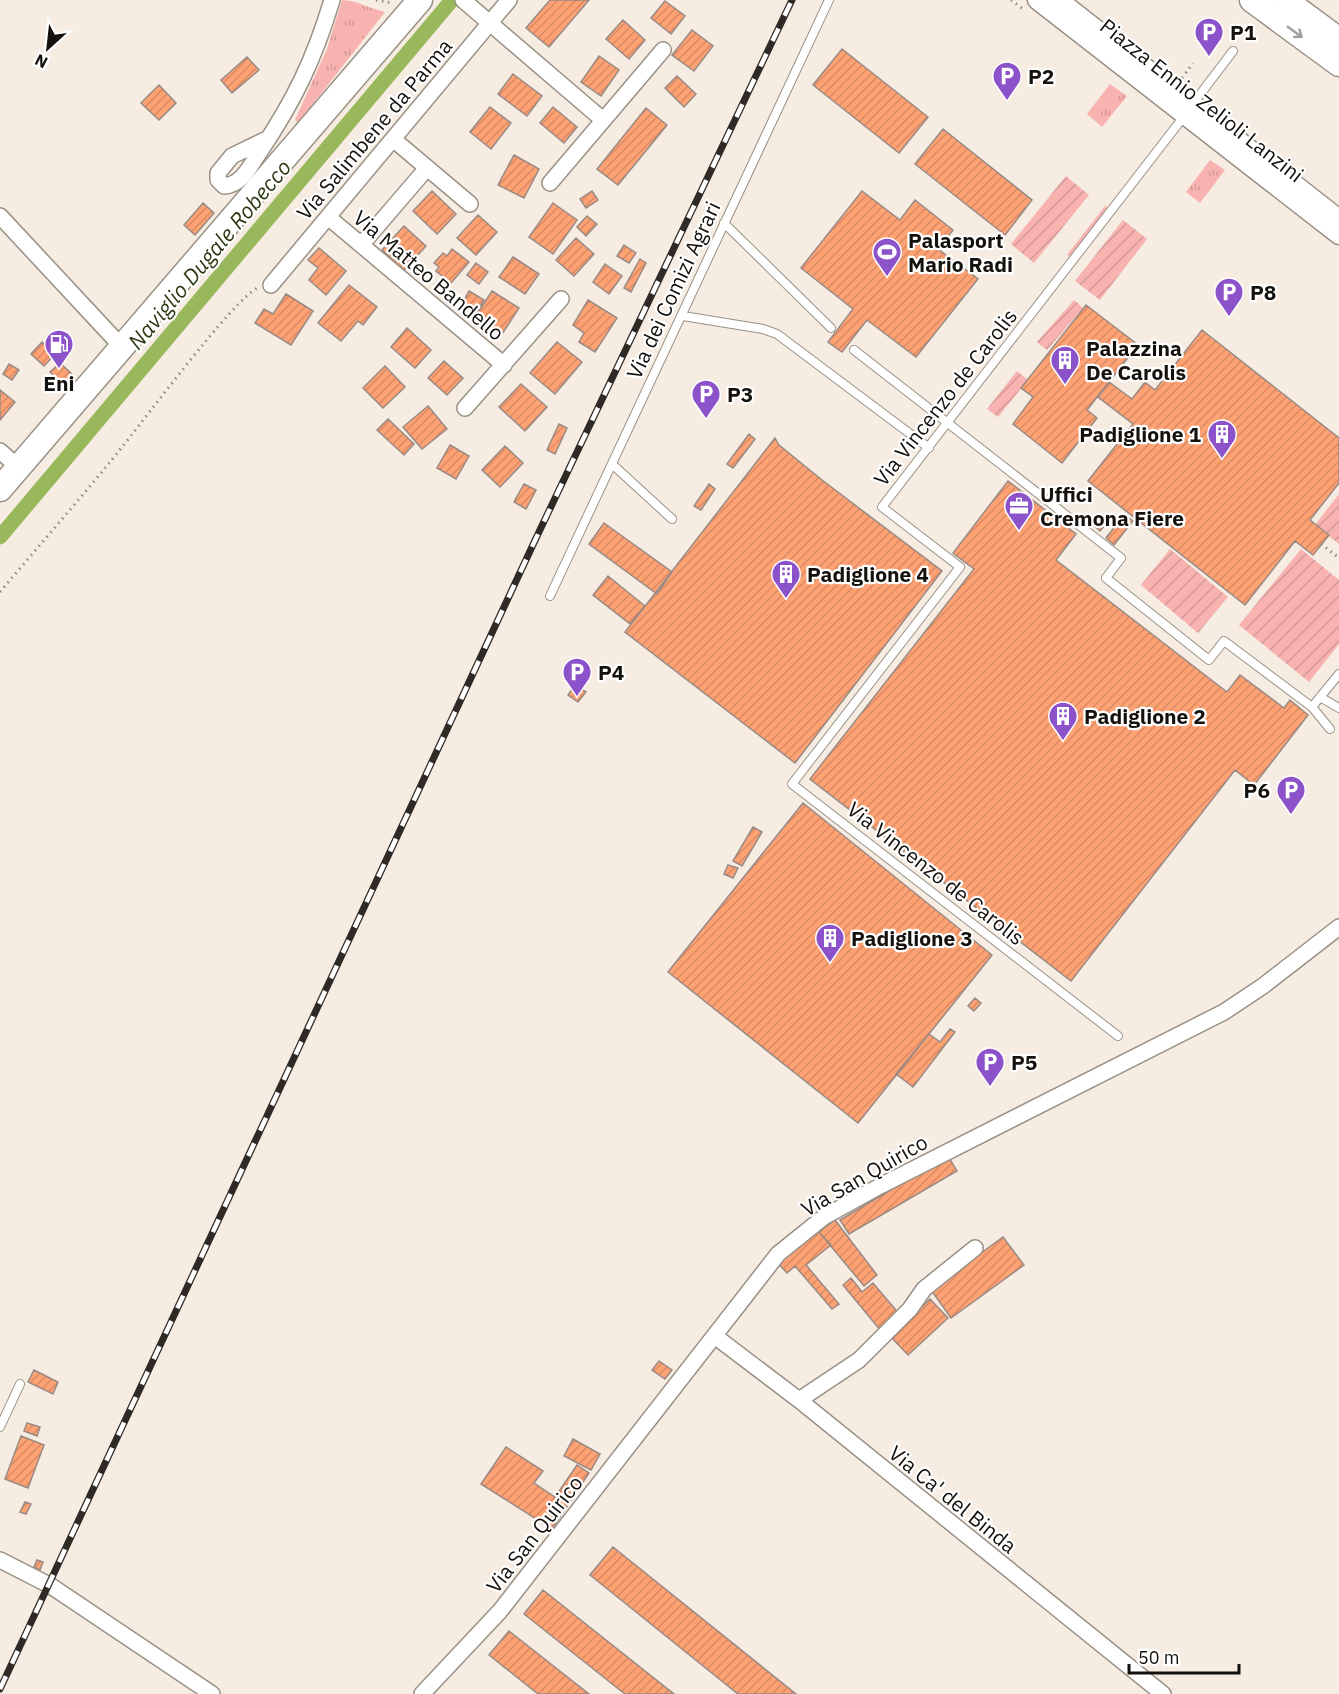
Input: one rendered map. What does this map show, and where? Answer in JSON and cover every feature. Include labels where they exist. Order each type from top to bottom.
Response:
[{"type":"main road","points":[[0,489],[420,0]]},
{"type":"main road","points":[[1252,0],[1339,64]]},
{"type":"main road","points":[[1285,0],[1339,40]]},
{"type":"street","points":[[269,138],[291,106],[306,76],[332,0]]},
{"type":"street","points":[[463,0],[603,120]]},
{"type":"street","name":"Via Salimbene da Parma","points":[[271,285],[393,139],[484,18],[509,0]]},
{"type":"street","name":"Piazza Ennio Zelioli Lanzini","points":[[1037,0],[1339,219]]},
{"type":"street","name":"Piazza Ennio Zelioli Lanzini","points":[[1059,0],[1339,235]]},
{"type":"street","points":[[550,183],[663,50]]},
{"type":"street","points":[[393,139],[470,204]]},
{"type":"street","points":[[361,245],[427,168]]},
{"type":"street","points":[[0,216],[121,346]]},
{"type":"street","name":"Via Matteo Bandello","points":[[328,217],[504,364]]},
{"type":"street","name":"Via Matteo Bandello","points":[[465,408],[561,299]]},
{"type":"street","points":[[0,451],[18,467]]},
{"type":"street","name":"Via San Quirico","points":[[422,1694],[501,1611],[716,1337],[778,1254],[824,1217],[970,1140],[1224,1012],[1263,986],[1339,927]]},
{"type":"street","points":[[799,1400],[859,1360],[910,1309],[924,1289],[975,1248]]},
{"type":"street","name":"Via Ca' del Binda","points":[[716,1337],[799,1400],[1163,1694]]},
{"type":"street","points":[[0,1560],[51,1586],[212,1694]]},
{"type":"lane","name":"Via dei Comizi Agrari","points":[[550,596],[829,0]]},
{"type":"lane","name":"Via Vincenzo de Carolis","points":[[1118,1036],[792,784],[960,567],[882,507],[1233,51]]},
{"type":"lane","points":[[723,223],[831,328]]},
{"type":"lane","points":[[683,316],[763,329],[777,334],[929,448]]},
{"type":"lane","points":[[854,350],[1120,558],[1106,578],[1209,660],[1224,641],[1312,707],[1330,729]]},
{"type":"lane","points":[[612,464],[672,519]]},
{"type":"lane","points":[[1312,707],[1339,674]]},
{"type":"lane","points":[[1320,697],[1339,708]]},
{"type":"lane","points":[[0,1427],[20,1384]]},
{"type":"path","points":[[376,0],[394,3]]},
{"type":"path","points":[[0,592],[243,299],[251,291],[271,285]]},
{"type":"path","points":[[1321,544],[1339,558]]},
{"type":"green space","points":[[342,0],[353,1],[385,12],[298,123],[295,120],[327,49]]},
{"type":"green space","points":[[1110,84],[1127,96],[1102,127],[1087,114]]},
{"type":"green space","points":[[1210,160],[1225,170],[1200,203],[1186,192]]},
{"type":"green space","points":[[1066,176],[1089,195],[1034,263],[1011,244]]},
{"type":"green space","points":[[1105,206],[1109,209],[1071,258],[1067,255]]},
{"type":"green space","points":[[1123,220],[1147,239],[1100,300],[1075,281]]},
{"type":"green space","points":[[1074,300],[1083,308],[1047,350],[1037,342]]},
{"type":"green space","points":[[1017,371],[1028,380],[998,417],[987,409]]},
{"type":"green space","points":[[1339,494],[1339,544],[1315,525]]},
{"type":"green space","points":[[1170,549],[1228,597],[1198,633],[1141,585]]},
{"type":"green space","points":[[1301,549],[1339,580],[1339,644],[1309,682],[1239,625]]},
{"type":"building","points":[[550,0],[589,0],[549,47],[526,28]]},
{"type":"building","points":[[665,1],[685,16],[671,34],[651,18]]},
{"type":"building","points":[[623,20],[645,40],[629,59],[606,39]]},
{"type":"building","points":[[692,30],[713,46],[694,71],[672,55]]},
{"type":"building","points":[[842,49],[928,117],[899,153],[813,85]]},
{"type":"building","points":[[599,56],[619,70],[601,96],[581,82]]},
{"type":"building","points":[[247,57],[259,70],[232,93],[221,80]]},
{"type":"building","points":[[513,74],[542,96],[527,116],[498,94]]},
{"type":"building","points":[[677,76],[696,94],[684,107],[665,88]]},
{"type":"building","points":[[159,85],[176,103],[159,120],[141,103]]},
{"type":"building","points":[[490,107],[511,123],[491,149],[470,132]]},
{"type":"building","points":[[553,107],[577,127],[564,143],[540,123]]},
{"type":"building","points":[[646,108],[667,125],[618,185],[597,169]]},
{"type":"building","points":[[943,129],[1032,200],[1005,235],[915,164]]},
{"type":"building","points":[[514,155],[539,169],[524,198],[498,185]]},
{"type":"building","points":[[432,191],[456,214],[437,234],[413,211]]},
{"type":"building","points":[[592,191],[598,200],[586,208],[580,199]]},
{"type":"building","points":[[862,191],[900,220],[915,200],[953,230],[938,249],[978,279],[916,357],[867,320],[842,352],[828,342],[853,309],[801,268]]},
{"type":"building","points":[[203,203],[214,213],[195,235],[184,225]]},
{"type":"building","points":[[553,203],[577,220],[553,254],[529,237]]},
{"type":"building","points":[[478,215],[497,232],[476,255],[457,238]]},
{"type":"building","points":[[587,216],[597,224],[586,236],[577,227]]},
{"type":"building","points":[[404,226],[426,246],[404,270],[382,250]]},
{"type":"building","points":[[576,238],[594,254],[574,276],[556,260]]},
{"type":"building","points":[[624,245],[636,253],[629,263],[617,256]]},
{"type":"building","points":[[319,248],[346,271],[326,295],[309,280],[318,268],[308,260]]},
{"type":"building","points":[[452,249],[469,262],[451,283],[436,271],[439,267],[434,263],[443,253],[447,256]]},
{"type":"building","points":[[513,257],[539,274],[525,294],[499,277]]},
{"type":"building","points":[[640,259],[646,263],[631,292],[624,288]]},
{"type":"building","points":[[476,263],[488,272],[479,284],[467,275]]},
{"type":"building","points":[[605,264],[622,276],[609,294],[593,282]]},
{"type":"building","points":[[349,285],[377,307],[363,325],[358,321],[341,341],[318,323]]},
{"type":"building","points":[[469,291],[484,300],[477,312],[462,304]]},
{"type":"building","points":[[492,291],[519,308],[502,334],[475,317]]},
{"type":"building","points":[[286,294],[313,311],[291,345],[255,323],[264,309],[273,314]]},
{"type":"building","points":[[588,300],[617,318],[595,352],[579,342],[584,333],[573,325]]},
{"type":"building","name":"Palazzina De Carolis","points":[[1086,305],[1138,345],[1087,410],[1097,418],[1062,463],[1013,424],[1033,397],[1021,388]]},
{"type":"building","points":[[407,328],[431,350],[415,368],[391,347]]},
{"type":"building","name":"Padiglione 1","points":[[1202,330],[1339,438],[1339,483],[1310,520],[1329,535],[1313,555],[1295,541],[1245,605],[1088,481],[1133,424],[1098,397],[1109,382],[1132,399],[1145,382],[1155,390]]},
{"type":"building","points":[[42,342],[55,354],[44,366],[31,354]]},
{"type":"building","points":[[557,342],[582,362],[555,394],[530,373]]},
{"type":"building","points":[[444,361],[463,378],[447,395],[428,378]]},
{"type":"building","points":[[60,363],[73,375],[63,385],[50,372]]},
{"type":"building","points":[[9,364],[19,370],[12,380],[3,374]]},
{"type":"building","points":[[385,366],[405,387],[383,408],[363,388]]},
{"type":"building","points":[[521,384],[547,407],[525,431],[499,407]]},
{"type":"building","points":[[0,390],[15,402],[0,420]]},
{"type":"building","points":[[428,406],[447,429],[422,449],[403,427]]},
{"type":"building","points":[[388,419],[414,444],[404,455],[377,430]]},
{"type":"building","points":[[559,424],[567,428],[555,454],[547,450]]},
{"type":"building","points":[[749,434],[755,439],[733,468],[727,464]]},
{"type":"building","name":"Padiglione 4","points":[[775,438],[779,445],[822,480],[942,571],[795,763],[625,632]]},
{"type":"building","points":[[450,445],[469,456],[456,479],[437,468]]},
{"type":"building","points":[[505,446],[523,463],[500,487],[482,470]]},
{"type":"building","name":"Padiglione 2","points":[[1008,481],[1076,534],[1056,560],[1227,692],[1240,675],[1284,708],[1290,700],[1308,715],[1254,785],[1235,770],[1071,981],[810,779],[974,569],[953,553]]},
{"type":"building","points":[[524,484],[536,490],[526,509],[514,502]]},
{"type":"building","points":[[709,484],[715,489],[701,510],[694,506]]},
{"type":"building","points":[[1099,514],[1108,522],[1100,531],[1091,523]]},
{"type":"building","points":[[1124,515],[1133,521],[1114,545],[1106,538]]},
{"type":"building","points":[[604,523],[672,572],[657,594],[589,544]]},
{"type":"building","points":[[608,576],[645,606],[630,624],[593,595]]},
{"type":"building","points":[[575,685],[586,692],[578,702],[568,695]]},
{"type":"building","name":"Padiglione 3","points":[[803,803],[992,955],[858,1123],[668,972]]},
{"type":"building","points":[[753,827],[762,832],[742,866],[733,861]]},
{"type":"building","points":[[728,865],[738,868],[733,878],[724,874]]},
{"type":"building","points":[[975,998],[981,1003],[974,1011],[968,1006]]},
{"type":"building","points":[[950,1029],[955,1032],[913,1087],[896,1074],[929,1034],[940,1042]]},
{"type":"building","points":[[948,1156],[957,1171],[849,1234],[840,1220]]},
{"type":"building","points":[[835,1220],[877,1275],[864,1286],[819,1232]]},
{"type":"building","points":[[817,1230],[831,1245],[806,1265],[839,1304],[832,1309],[795,1266],[787,1273],[778,1263]]},
{"type":"building","points":[[1003,1237],[1024,1265],[951,1318],[931,1290]]},
{"type":"building","points":[[851,1278],[862,1292],[873,1283],[900,1315],[881,1331],[843,1285]]},
{"type":"building","points":[[930,1299],[948,1318],[908,1355],[891,1337]]},
{"type":"building","points":[[659,1361],[672,1370],[665,1379],[652,1370]]},
{"type":"building","points":[[34,1370],[58,1382],[53,1394],[28,1382]]},
{"type":"building","points":[[27,1423],[40,1427],[37,1436],[24,1431]]},
{"type":"building","points":[[21,1436],[44,1445],[28,1488],[5,1479]]},
{"type":"building","points":[[573,1439],[600,1454],[591,1470],[564,1456]]},
{"type":"building","points":[[506,1447],[543,1471],[534,1483],[555,1497],[577,1465],[589,1473],[552,1529],[481,1484]]},
{"type":"building","points":[[25,1502],[31,1504],[26,1514],[20,1512]]},
{"type":"building","points":[[613,1547],[796,1694],[738,1694],[590,1575]]},
{"type":"building","points":[[37,1560],[43,1562],[40,1570],[34,1567]]},
{"type":"building","points":[[543,1590],[674,1694],[625,1694],[524,1614]]},
{"type":"building","points":[[509,1631],[589,1694],[538,1694],[489,1655]]},
{"type":"waterway","name":"Naviglio Dugale Robecco","points":[[0,537],[452,0]]},
{"type":"railway","points":[[0,1689],[538,534],[792,0]]},
{"type":"place","name":"P1","points":[[1209,58]]},
{"type":"place","name":"P2","points":[[1007,102]]},
{"type":"place","name":"Palasport Mario Radi","points":[[887,278]]},
{"type":"place","name":"P8","points":[[1229,318]]},
{"type":"place","name":"Eni","points":[[59,370]]},
{"type":"place","name":"Palazzina De Carolis","points":[[1065,386]]},
{"type":"place","name":"P3","points":[[706,420]]},
{"type":"place","name":"Padiglione 1","points":[[1222,460]]},
{"type":"place","name":"Uffici Cremona Fiere","points":[[1019,532]]},
{"type":"place","name":"Padiglione 4","points":[[786,600]]},
{"type":"place","name":"P4","points":[[577,698]]},
{"type":"place","name":"Padiglione 2","points":[[1063,742]]},
{"type":"place","name":"P6","points":[[1291,816]]},
{"type":"place","name":"Padiglione 3","points":[[830,964]]},
{"type":"place","name":"P5","points":[[990,1088]]}]
